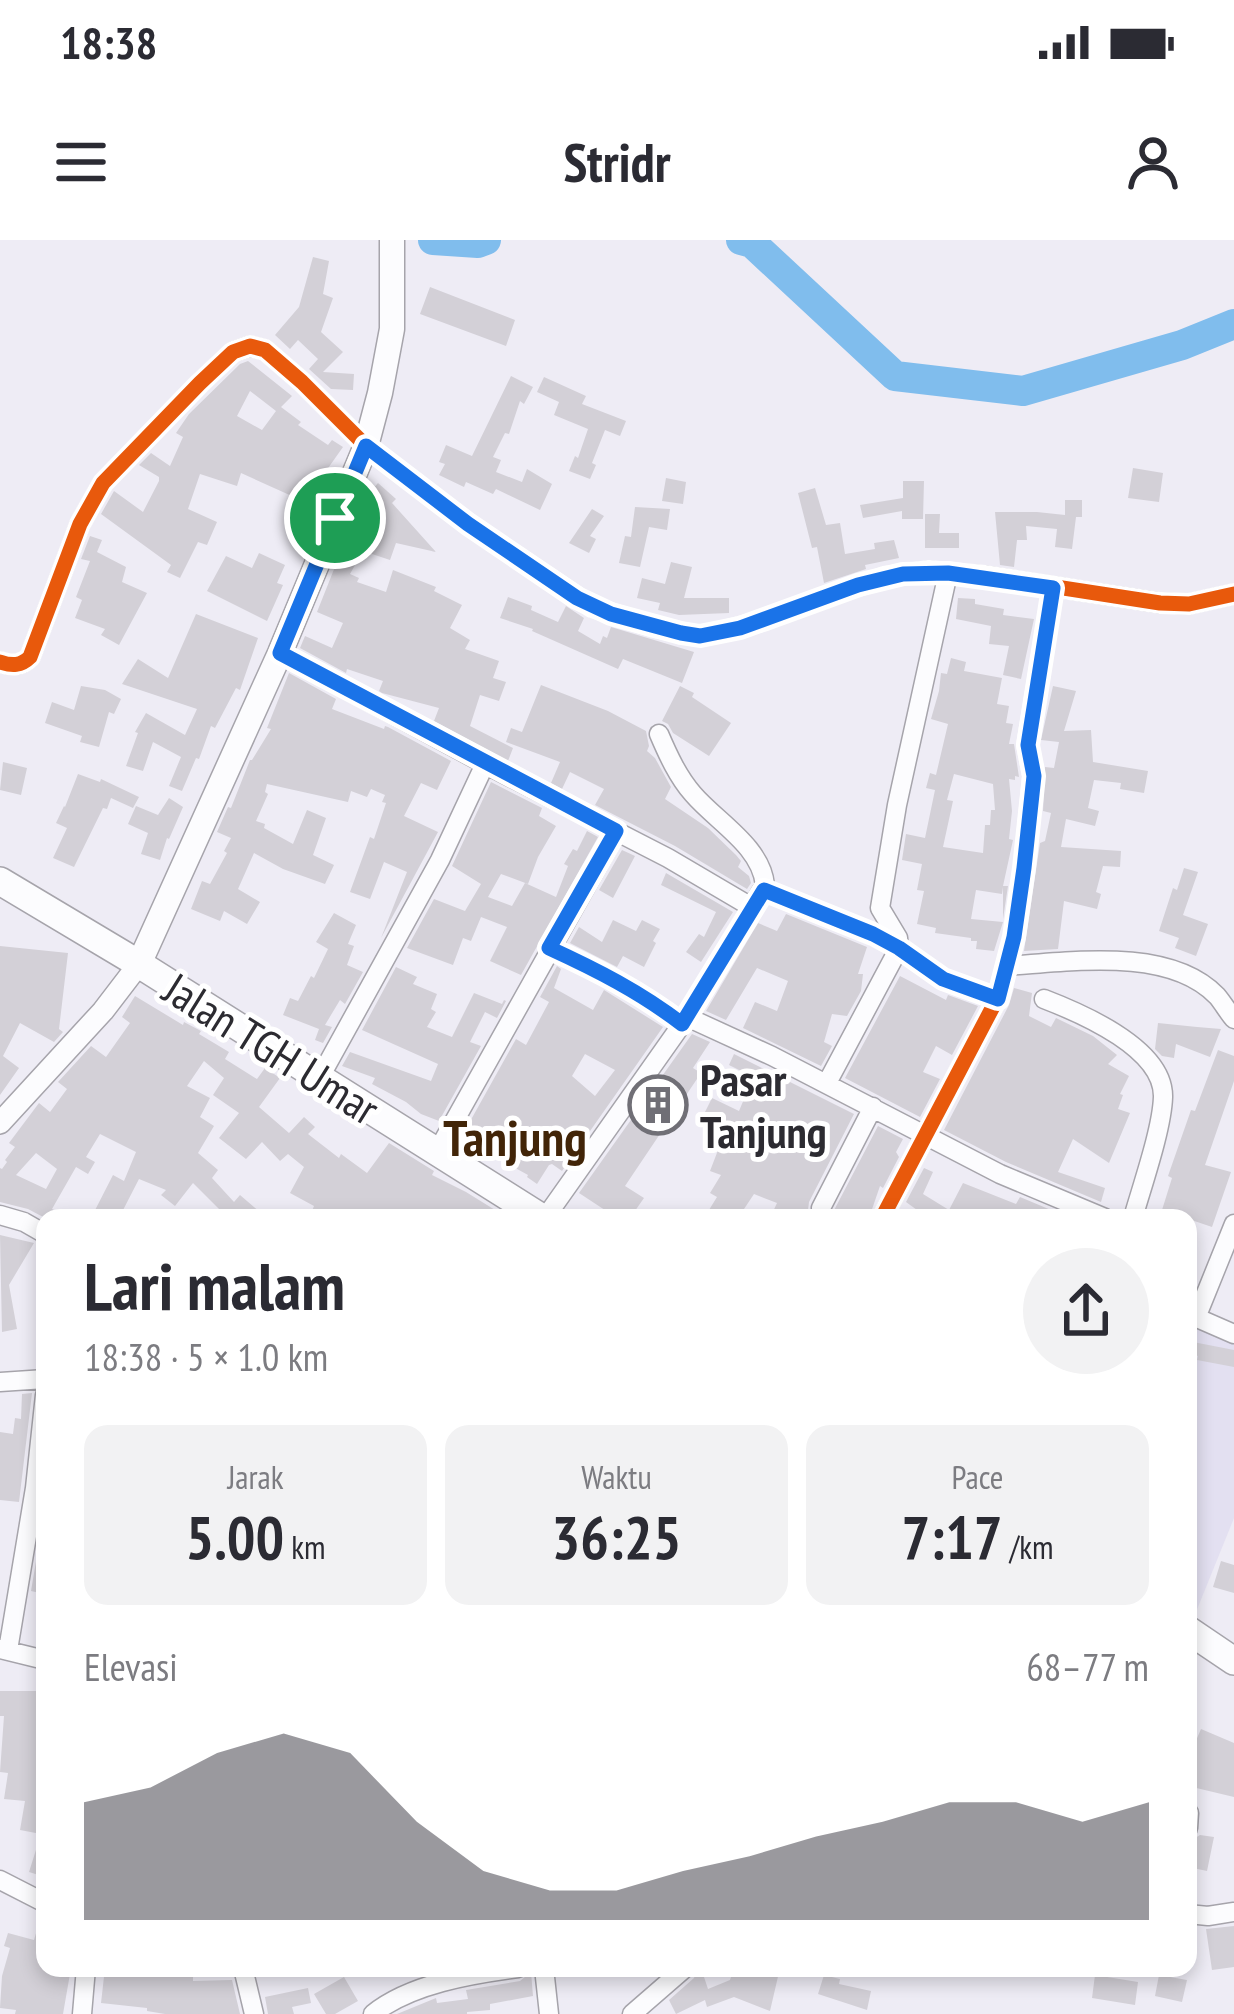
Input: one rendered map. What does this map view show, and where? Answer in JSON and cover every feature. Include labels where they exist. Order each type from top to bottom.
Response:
[{"type":"main road","points":[[139,964],[280,653],[366,446],[392,328],[392,240]]},
{"type":"main road","name":"Jalan TGH Umar","points":[[0,881],[529,1209]]},
{"type":"main road","points":[[1197,1636],[1234,1661]]},
{"type":"street","points":[[0,662],[23,664],[30,657],[80,524],[103,483],[233,352],[250,346],[265,350],[366,446],[468,524],[577,598],[611,614],[681,633],[700,636],[740,628],[884,577],[929,571],[1160,603],[1189,604],[1234,594]]},
{"type":"street","points":[[827,1083],[899,948],[898,938],[883,917],[881,901],[948,573]]},
{"type":"street","points":[[886,1209],[1002,982],[1024,868],[1034,776],[1028,745],[1053,588]]},
{"type":"street","points":[[280,653],[616,831],[758,899],[899,948],[943,979],[1002,982],[1113,961],[1172,968],[1215,995],[1234,1019]]},
{"type":"street","points":[[549,1209],[685,1020],[758,899],[764,876],[757,860],[731,830],[691,792],[659,734]]},
{"type":"street","points":[[319,1079],[440,860],[485,764]]},
{"type":"street","points":[[437,1152],[616,831]]},
{"type":"street","points":[[549,948],[616,979],[685,1020],[827,1083],[1000,1174],[1084,1209]]},
{"type":"street","points":[[0,1123],[103,1011],[139,964]]},
{"type":"street","points":[[1044,999],[1110,1032],[1144,1055],[1157,1071],[1163,1097],[1135,1209]]},
{"type":"street","points":[[821,1208],[873,1108]]},
{"type":"street","points":[[0,1215],[36,1229]]},
{"type":"street","points":[[1197,1305],[1234,1224]]},
{"type":"street","points":[[1197,1318],[1234,1334]]},
{"type":"street","points":[[0,1382],[36,1380]]},
{"type":"street","points":[[36,1471],[4,1650],[36,1658]]},
{"type":"street","points":[[0,1880],[36,1898]]},
{"type":"street","points":[[1197,1915],[1234,1912]]},
{"type":"street","points":[[82,2014],[85,1977]]},
{"type":"street","points":[[245,1977],[254,2014]]},
{"type":"street","points":[[373,2014],[392,2000],[463,1977]]},
{"type":"street","points":[[545,1977],[549,2014]]},
{"type":"street","points":[[632,2014],[675,1977]]},
{"type":"shaded area","points":[[1197,1315],[1234,1330],[1234,1518],[1197,1610]]},
{"type":"building","points":[[313,257],[329,261],[323,294],[333,298],[321,332],[343,352],[323,372],[354,374],[353,390],[331,389],[309,369],[318,359],[298,340],[290,349],[275,335],[299,307]]},
{"type":"building","points":[[430,287],[515,320],[506,346],[420,314]]},
{"type":"building","points":[[248,361],[292,396],[281,407],[301,422],[298,425],[328,445],[332,440],[343,447],[326,471],[330,473],[310,512],[294,497],[241,473],[237,486],[200,474],[188,509],[217,522],[207,545],[198,542],[180,578],[167,572],[171,565],[101,514],[114,491],[143,512],[159,477],[139,465],[151,453],[170,466],[183,437],[176,433],[189,414]],"holes":[[[250,391],[276,411],[262,430],[237,416]]]},
{"type":"building","points":[[511,376],[533,387],[524,404],[520,401],[509,434],[505,433],[493,457],[501,460],[496,472],[522,482],[527,469],[552,484],[540,510],[496,489],[493,494],[466,482],[464,487],[439,475],[446,445],[472,456]]},
{"type":"building","points":[[544,377],[586,396],[582,404],[626,421],[620,436],[605,430],[590,479],[569,471],[588,429],[554,415],[559,402],[537,392]]},
{"type":"building","points":[[1133,468],[1163,473],[1159,502],[1128,498]]},
{"type":"building","points":[[666,478],[686,482],[683,504],[662,501]]},
{"type":"building","points":[[903,481],[924,481],[923,519],[902,519],[902,511],[863,518],[860,505],[903,498]]},
{"type":"building","points":[[378,483],[436,552],[396,543],[390,560],[363,551],[350,574],[359,578],[357,582],[386,592],[393,570],[436,587],[434,591],[462,605],[450,628],[470,640],[465,649],[499,661],[493,678],[506,682],[499,701],[480,695],[470,726],[513,748],[508,761],[434,721],[439,708],[382,693],[383,681],[347,669],[346,673],[300,648],[305,636],[332,648],[343,623],[317,612],[360,504]]},
{"type":"building","points":[[815,488],[826,525],[840,523],[845,554],[894,540],[899,558],[865,565],[866,569],[824,583],[798,493]]},
{"type":"building","points":[[1065,500],[1082,500],[1072,549],[1055,547],[1057,529],[1026,526],[1027,540],[1017,540],[1014,567],[1000,565],[995,512],[1065,515]]},
{"type":"building","points":[[635,507],[670,509],[667,530],[649,527],[640,567],[619,563],[625,536],[631,537]]},
{"type":"building","points":[[592,509],[604,516],[590,536],[596,539],[589,553],[569,543]]},
{"type":"building","points":[[925,514],[940,514],[939,533],[959,533],[959,548],[925,548]]},
{"type":"building","points":[[90,536],[102,540],[97,552],[126,567],[122,582],[147,593],[119,645],[101,635],[105,629],[75,618],[82,600],[76,597],[90,561],[81,559]]},
{"type":"building","points":[[259,553],[285,565],[277,583],[283,585],[267,621],[207,591],[226,556],[252,568]]},
{"type":"building","points":[[671,562],[692,567],[684,598],[729,598],[729,613],[679,615],[658,610],[660,603],[637,598],[642,578],[665,584]]},
{"type":"building","points":[[508,597],[558,622],[566,606],[584,618],[578,631],[600,644],[611,627],[694,652],[682,683],[623,659],[618,669],[500,618]]},
{"type":"building","points":[[958,598],[1004,609],[1003,615],[1034,619],[1021,679],[1003,675],[1009,646],[989,644],[991,626],[956,619]]},
{"type":"building","points":[[196,614],[258,638],[240,690],[236,688],[215,728],[211,726],[182,791],[169,786],[181,757],[153,742],[143,771],[126,766],[146,713],[185,735],[197,709],[122,684],[138,659],[168,678]]},
{"type":"building","points":[[951,658],[966,662],[964,671],[1002,678],[997,704],[1009,706],[1006,723],[1013,724],[1009,744],[1014,744],[1019,777],[1009,779],[1009,839],[1013,840],[1003,886],[1008,886],[1003,919],[1003,887],[1002,894],[976,890],[971,919],[1003,922],[994,951],[976,949],[977,941],[971,938],[935,933],[936,928],[917,924],[924,891],[917,890],[922,864],[902,860],[906,834],[925,838],[935,790],[926,788],[930,773],[936,775],[948,724],[931,719],[941,673],[947,674]],"holes":[[[954,774],[993,784],[995,810],[991,810],[990,825],[985,825],[983,853],[943,847]]]},
{"type":"building","points":[[289,673],[336,699],[332,709],[388,727],[451,761],[437,790],[421,783],[404,816],[438,832],[381,938],[407,872],[384,862],[370,899],[350,892],[386,803],[382,802],[385,795],[371,789],[367,797],[351,791],[348,802],[267,784],[268,794],[256,821],[265,824],[264,828],[293,844],[307,810],[326,818],[313,855],[334,865],[325,884],[254,853],[238,889],[260,902],[247,924],[224,911],[220,921],[191,909],[202,881],[210,884],[227,853],[231,838],[217,832],[250,760],[271,729],[267,728]]},
{"type":"building","points":[[541,685],[646,731],[647,751],[671,787],[665,799],[708,828],[736,855],[741,861],[738,867],[749,876],[747,889],[595,805],[604,789],[570,772],[562,789],[551,783],[560,762],[506,742],[511,728],[522,732]]},
{"type":"building","points":[[81,686],[105,690],[121,699],[114,714],[109,712],[99,747],[45,723],[52,702],[74,710]]},
{"type":"building","points":[[680,686],[731,723],[709,756],[662,721]]},
{"type":"building","points":[[1053,686],[1076,691],[1064,731],[1091,730],[1093,762],[1148,771],[1144,793],[1120,789],[1121,783],[1094,780],[1088,808],[1099,811],[1095,826],[1066,819],[1061,847],[1121,851],[1120,867],[1103,866],[1097,909],[1064,901],[1058,949],[1024,951],[1040,843],[1045,841],[1051,813],[1043,811],[1045,767],[1054,768],[1059,742],[1041,740]]},
{"type":"building","points":[[3,762],[27,768],[21,795],[0,790]]},
{"type":"building","points":[[78,774],[139,797],[133,808],[111,798],[74,867],[53,858],[67,828],[56,823]]},
{"type":"building","points":[[491,782],[542,808],[539,816],[556,826],[528,884],[501,874],[488,897],[512,906],[525,883],[556,897],[573,849],[577,851],[587,831],[598,837],[521,975],[490,961],[507,927],[481,917],[471,941],[463,938],[453,965],[407,948],[434,899],[465,911],[481,884],[452,866]]},
{"type":"building","points":[[169,798],[183,807],[160,860],[141,854],[148,833],[128,824],[136,806],[158,815]]},
{"type":"building","points":[[622,850],[635,856],[613,898],[599,890]]},
{"type":"building","points":[[1184,868],[1198,872],[1183,915],[1208,924],[1196,956],[1175,948],[1179,938],[1159,931]]},
{"type":"building","points":[[666,873],[733,912],[701,962],[686,952],[699,934],[704,937],[716,912],[661,885]]},
{"type":"building","points":[[334,913],[356,925],[348,944],[354,946],[347,965],[363,972],[345,1004],[340,1000],[325,1025],[332,1027],[323,1043],[315,1040],[319,1029],[283,1015],[290,998],[298,1001],[311,976],[314,978],[328,949],[316,942]]},
{"type":"building","points":[[786,914],[867,947],[858,974],[863,974],[861,991],[847,1016],[832,1014],[824,1042],[832,1046],[821,1066],[743,1028],[755,1002],[777,1011],[788,981],[757,968],[726,1020],[706,1011],[758,923],[777,931]]},
{"type":"building","points":[[613,920],[636,931],[642,920],[660,929],[644,967],[623,956],[617,967],[570,943],[579,927],[602,942]]},
{"type":"building","points":[[0,946],[68,953],[59,1029],[63,1032],[54,1042],[20,1023],[3,1056],[19,1068],[0,1095]]},
{"type":"building","points":[[557,966],[561,969],[554,988],[593,1010],[604,990],[663,1027],[562,1171],[549,1165],[537,1184],[510,1161],[463,1134],[516,1039],[526,1045],[549,1002],[540,997]],"holes":[[[585,1054],[615,1070],[595,1096],[572,1076]]]},
{"type":"building","points":[[396,967],[417,977],[413,984],[437,994],[431,1009],[436,1012],[427,1027],[452,1037],[474,993],[502,1004],[506,1001],[497,1018],[485,1012],[470,1042],[481,1046],[439,1121],[372,1084],[375,1078],[342,1066],[350,1052],[431,1081],[438,1064],[362,1030]]},
{"type":"building","points":[[900,976],[946,1000],[948,995],[978,1006],[952,1055],[936,1046],[923,1072],[940,1079],[920,1117],[845,1078]]},
{"type":"building","points":[[1014,988],[1032,993],[1029,1016],[1051,1027],[1056,1018],[1093,1036],[1117,1055],[1108,1064],[1129,1076],[1118,1109],[1130,1113],[1109,1163],[1073,1139],[1058,1172],[1105,1188],[1101,1202],[944,1130]]},
{"type":"building","points":[[135,996],[201,1031],[199,1034],[229,1052],[225,1059],[257,1079],[265,1068],[280,1078],[259,1107],[289,1133],[304,1117],[315,1127],[308,1134],[367,1173],[389,1143],[434,1171],[432,1175],[493,1209],[313,1209],[290,1193],[304,1167],[288,1154],[280,1161],[262,1142],[246,1159],[219,1138],[239,1113],[213,1095],[224,1078],[204,1061],[187,1086],[210,1098],[200,1117],[214,1126],[198,1153],[218,1170],[212,1178],[234,1202],[240,1195],[256,1209],[219,1209],[193,1183],[175,1206],[161,1195],[166,1190],[139,1179],[124,1209],[96,1209],[113,1175],[124,1181],[136,1152],[100,1134],[86,1157],[95,1162],[88,1174],[76,1167],[52,1209],[36,1209],[36,1213],[0,1202],[0,1168],[15,1147],[9,1143],[39,1103],[50,1112],[67,1089],[58,1082],[91,1046],[106,1057],[130,1023],[122,1017]],"holes":[[[36,1153],[57,1169],[46,1189],[16,1175]]]},
{"type":"building","points":[[1158,1023],[1221,1029],[1210,1057],[1176,1044],[1174,1058],[1155,1049]]},
{"type":"building","name":"Pasar Tanjung","points":[[692,1034],[710,1042],[693,1068],[701,1073],[625,1186],[644,1198],[636,1209],[603,1209],[579,1193]]},
{"type":"building","points":[[1218,1050],[1234,1056],[1234,1081],[1205,1165],[1231,1172],[1212,1227],[1197,1222],[1197,1209],[1162,1209],[1172,1178],[1168,1176],[1191,1110],[1195,1111]]},
{"type":"building","points":[[734,1054],[854,1114],[808,1209],[774,1209],[777,1203],[754,1194],[744,1209],[710,1209],[717,1197],[710,1193],[721,1175],[710,1171],[725,1132],[701,1120],[712,1098],[739,1111],[752,1080],[729,1065]]},
{"type":"building","points":[[878,1126],[903,1139],[896,1152],[899,1157],[872,1209],[835,1209]]},
{"type":"building","points":[[924,1168],[933,1172],[923,1194],[947,1209],[916,1209],[906,1202]]},
{"type":"building","points":[[963,1183],[1016,1204],[1020,1197],[1049,1209],[950,1209]]},
{"type":"building","points":[[0,1235],[34,1243],[9,1285],[17,1329],[2,1332]]},
{"type":"building","points":[[1197,1343],[1234,1350],[1234,1367],[1197,1360]]},
{"type":"building","points":[[32,1393],[19,1502],[0,1500],[0,1432],[13,1434],[15,1418],[21,1419],[22,1394]]},
{"type":"building","points":[[1221,1561],[1234,1565],[1234,1593],[1213,1587]]},
{"type":"building","points":[[0,1691],[36,1691],[36,1833],[20,1830],[25,1801],[4,1799],[8,1773],[0,1772],[4,1716],[0,1716]]},
{"type":"building","points":[[1201,1729],[1234,1743],[1234,1797],[1197,1788]]},
{"type":"building","points":[[1197,1837],[1214,1837],[1207,1871],[1197,1869]]},
{"type":"building","points":[[1234,1926],[1234,1967],[1212,1970],[1206,1929]]},
{"type":"building","points":[[8,1933],[34,1940],[36,1933],[36,1977],[69,1977],[63,2014],[15,2014],[16,2010],[0,2008]]},
{"type":"building","points":[[104,1977],[232,1980],[240,2014],[165,2014],[101,2003]]},
{"type":"building","points":[[344,1977],[358,2001],[326,2014],[314,1994]]},
{"type":"building","points":[[531,1977],[533,1996],[490,2004],[490,2010],[397,2014],[436,1998],[437,2003],[468,1999],[466,1990]]},
{"type":"building","points":[[704,1977],[708,1989],[731,1977],[778,1977],[770,2011],[734,1997],[707,2007],[705,2000],[676,2014],[669,2000],[694,1978]]},
{"type":"building","points":[[823,1977],[871,1991],[867,2010],[818,1994]]},
{"type":"building","points":[[1095,1977],[1138,1982],[1135,2005],[1092,1998]]},
{"type":"building","points":[[1159,1977],[1187,1980],[1182,2002],[1155,1996]]},
{"type":"building","points":[[308,1988],[311,2003],[292,2007],[294,2014],[268,2014],[265,1997]]},
{"type":"waterway","points":[[433,240],[486,240]]},
{"type":"waterway","points":[[741,240],[752,243],[895,376],[1023,391],[1182,345],[1234,324]]},
{"type":"cycle path","points":[[0,662],[16,664],[30,657],[80,524],[103,483],[233,352],[250,346],[265,350],[366,446],[468,524],[592,607],[654,627],[700,636],[720,632],[884,577],[929,571],[1160,603],[1189,604],[1234,594]]},
{"type":"cycle path","points":[[887,1209],[997,999],[1014,937],[1033,776],[1027,745],[1053,588]]},
{"type":"place","name":"Pasar Tanjung","points":[[658,1105]]},
{"type":"district","name":"Tanjung","points":[[515,1137]]},
{"type":"route","points":[[366,446],[468,524],[592,607],[700,636],[740,628],[858,585],[903,574],[929,571],[985,576],[1053,588],[1028,745],[1034,776],[1024,868],[1014,937],[998,999],[943,979],[873,934],[764,890],[682,1024],[616,979],[549,948],[616,831],[280,653],[335,518],[366,446]]}]
